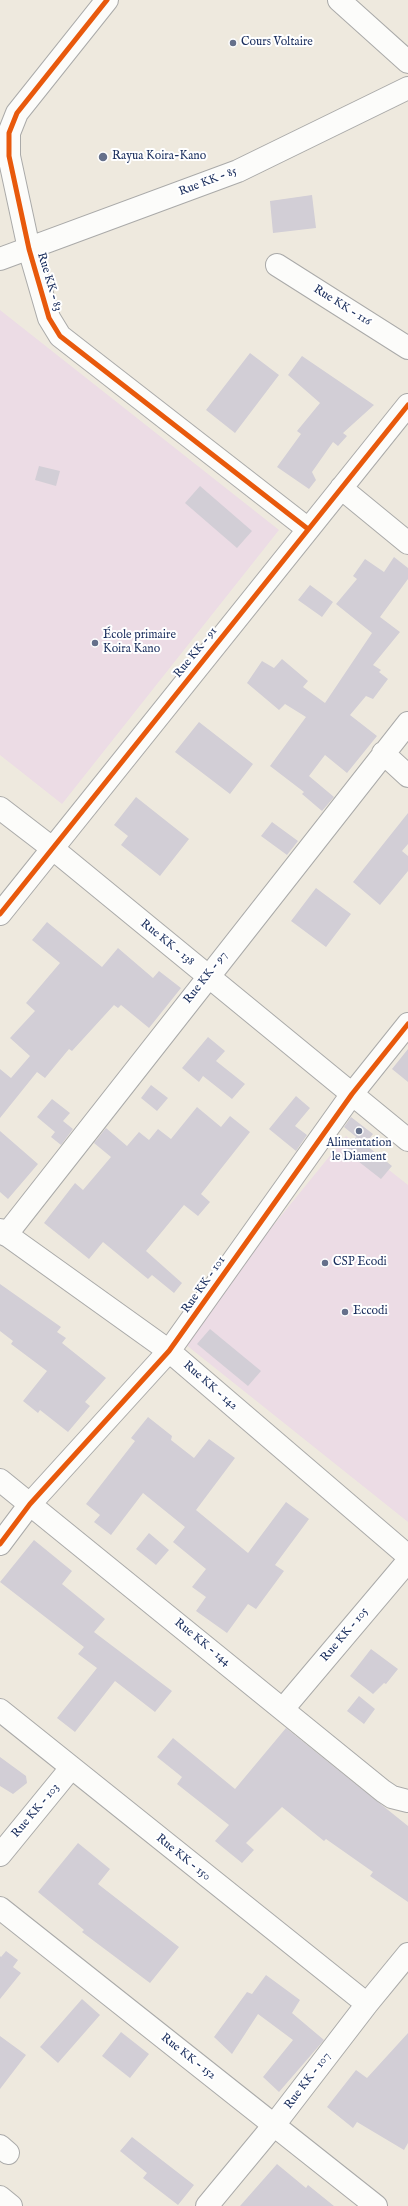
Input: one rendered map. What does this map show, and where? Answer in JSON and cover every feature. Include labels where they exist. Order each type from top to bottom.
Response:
[{"type":"street","name":"Rue KK - 83","points":[[107,0],[17,113],[9,133],[9,156],[29,249],[48,318],[60,336],[308,529]]},
{"type":"street","points":[[339,0],[408,62]]},
{"type":"street","name":"Rue KK - 85","points":[[0,259],[238,171],[408,88]]},
{"type":"street","name":"Rue KK - 116","points":[[277,265],[408,348]]},
{"type":"street","name":"Rue KK - 91","points":[[0,914],[408,405]]},
{"type":"street","points":[[341,488],[408,543]]},
{"type":"street","name":"Rue KK - 97","points":[[3,1233],[408,723]]},
{"type":"street","points":[[383,753],[408,776]]},
{"type":"street","name":"Rue KK - 138","points":[[0,808],[52,848],[408,1140]]},
{"type":"street","name":"Rue KK - 101","points":[[0,1544],[30,1504],[169,1351],[352,1094],[408,1024]]},
{"type":"street","name":"Rue KK - 142","points":[[3,1233],[169,1351],[408,1556]]},
{"type":"street","name":"Rue KK - 144","points":[[0,1480],[383,1791],[392,1797],[408,1801]]},
{"type":"street","name":"Rue KK - 105","points":[[283,1709],[408,1561]]},
{"type":"street","name":"Rue KK - 150","points":[[0,1710],[367,2004]]},
{"type":"street","name":"Rue KK - 103","points":[[0,1855],[71,1768]]},
{"type":"street","name":"Rue KK - 152","points":[[0,1908],[376,2206]]},
{"type":"street","name":"Rue KK - 107","points":[[207,2206],[274,2125],[367,2004],[408,1954]]},
{"type":"street","points":[[0,2197],[11,2206]]},
{"type":"shaded area","name":"École primaire Koira Kano","points":[[0,310],[279,530],[62,804],[0,755]]},
{"type":"shaded area","name":"CSP Ecodi","points":[[346,1136],[408,1185],[408,1522],[180,1340]]},
{"type":"building","points":[[312,195],[316,228],[273,233],[270,201]]},
{"type":"building","points":[[250,353],[279,375],[235,433],[206,410]]},
{"type":"building","points":[[302,356],[374,405],[343,433],[347,436],[338,446],[333,442],[312,472],[316,480],[309,489],[277,467],[301,434],[297,431],[320,403],[288,375]]},
{"type":"building","points":[[39,466],[60,471],[56,486],[35,480]]},
{"type":"building","points":[[200,486],[252,531],[237,548],[185,503]]},
{"type":"building","points":[[394,557],[408,568],[408,579],[380,617],[400,632],[373,665],[381,670],[379,672],[388,679],[373,699],[366,696],[350,715],[377,736],[347,773],[325,755],[309,776],[334,797],[322,811],[302,794],[304,792],[270,766],[306,717],[285,704],[279,710],[247,683],[262,661],[274,668],[282,659],[308,681],[303,687],[325,703],[372,633],[336,604],[357,579],[353,576],[365,559],[384,572]]},
{"type":"building","points":[[310,585],[333,602],[322,617],[298,600]]},
{"type":"building","points":[[199,722],[253,764],[230,794],[175,752]]},
{"type":"building","points":[[136,797],[189,839],[160,876],[121,845],[128,836],[114,825]]},
{"type":"building","points":[[408,813],[408,844],[402,851],[408,856],[408,871],[380,905],[353,882]]},
{"type":"building","points":[[272,822],[298,841],[287,855],[261,836]]},
{"type":"building","points":[[316,888],[351,914],[326,947],[291,921]]},
{"type":"building","points":[[47,922],[102,967],[118,948],[153,978],[159,971],[181,988],[149,1028],[121,1005],[118,1008],[114,1005],[72,1051],[69,1049],[45,1078],[37,1072],[0,1118],[0,1069],[11,1078],[30,1056],[10,1038],[35,1011],[26,1003],[60,963],[32,940]]},
{"type":"building","points":[[208,1037],[225,1051],[216,1061],[245,1084],[232,1099],[203,1076],[199,1082],[182,1068]]},
{"type":"building","points":[[408,1049],[408,1082],[392,1069]]},
{"type":"building","points":[[151,1085],[168,1098],[157,1111],[141,1098]]},
{"type":"building","points":[[296,1096],[310,1108],[295,1126],[307,1135],[296,1151],[269,1129]]},
{"type":"building","points":[[52,1099],[70,1113],[63,1121],[73,1129],[61,1145],[51,1137],[55,1132],[37,1117]]},
{"type":"building","points":[[197,1107],[221,1127],[230,1116],[250,1132],[201,1194],[210,1202],[198,1216],[184,1205],[146,1251],[182,1283],[174,1293],[152,1275],[148,1279],[103,1242],[89,1259],[44,1223],[75,1183],[83,1190],[111,1157],[94,1143],[106,1128],[127,1146],[139,1132],[149,1140],[158,1129],[171,1139]]},
{"type":"building","points":[[351,1117],[373,1134],[365,1144],[344,1127]]},
{"type":"building","points":[[0,1131],[38,1164],[8,1199],[0,1192]]},
{"type":"building","points":[[356,1137],[392,1166],[381,1179],[345,1151]]},
{"type":"building","points":[[0,1284],[61,1327],[57,1332],[66,1338],[62,1343],[106,1378],[85,1402],[90,1406],[68,1432],[40,1410],[38,1413],[23,1401],[47,1371],[11,1344],[13,1341],[0,1331]]},
{"type":"building","points":[[210,1329],[261,1371],[248,1386],[197,1344]]},
{"type":"building","points":[[148,1417],[172,1436],[171,1440],[194,1458],[209,1439],[235,1458],[196,1510],[248,1553],[286,1502],[309,1519],[275,1565],[284,1571],[256,1609],[248,1604],[227,1633],[196,1611],[206,1597],[192,1587],[206,1569],[173,1542],[185,1527],[143,1493],[111,1535],[94,1522],[100,1515],[86,1504],[135,1441],[131,1438]]},
{"type":"building","points":[[149,1533],[169,1550],[156,1565],[136,1549]]},
{"type":"building","points":[[34,1540],[72,1571],[62,1584],[105,1619],[94,1632],[172,1691],[155,1712],[115,1681],[75,1732],[57,1718],[97,1668],[78,1654],[84,1647],[0,1582]]},
{"type":"building","points":[[371,1649],[398,1669],[386,1684],[384,1683],[373,1694],[350,1676]]},
{"type":"building","points":[[359,1696],[375,1709],[364,1724],[347,1711]]},
{"type":"building","points":[[286,1728],[408,1826],[408,1902],[370,1876],[373,1872],[326,1839],[324,1841],[282,1807],[246,1843],[254,1850],[242,1863],[215,1841],[229,1825],[177,1784],[182,1777],[157,1757],[173,1738],[235,1789]]},
{"type":"building","points":[[0,1757],[26,1776],[27,1783],[13,1794],[0,1786]]},
{"type":"building","points":[[78,1843],[110,1869],[98,1884],[179,1947],[150,1983],[82,1932],[84,1930],[38,1892]]},
{"type":"building","points":[[6,1951],[18,1960],[13,1967],[21,1973],[0,1999],[0,1956],[1,1957]]},
{"type":"building","points":[[266,1975],[300,2000],[292,2013],[324,2040],[279,2092],[263,2077],[293,2040],[258,2014],[232,2054],[214,2037],[247,1992],[252,1994]]},
{"type":"building","points":[[82,1999],[100,2015],[58,2063],[40,2047]]},
{"type":"building","points":[[121,2032],[149,2054],[130,2078],[102,2056]]},
{"type":"building","points":[[408,2033],[408,2143],[404,2150],[357,2122],[353,2128],[327,2107],[356,2070],[367,2078]]},
{"type":"building","points":[[0,2036],[26,2055],[0,2089]]},
{"type":"building","points":[[132,2137],[194,2185],[178,2205],[143,2178],[147,2173],[120,2151]]},
{"type":"building","points":[[277,2164],[306,2188],[308,2185],[334,2206],[240,2206]]},
{"type":"cycle path","points":[[107,0],[17,113],[9,133],[9,156],[29,249],[49,318],[60,336],[308,529]]},
{"type":"cycle path","points":[[0,914],[408,405]]},
{"type":"cycle path","points":[[0,1544],[30,1504],[169,1351],[352,1094],[408,1024]]},
{"type":"place","name":"Cours Voltaire","points":[[233,43]]},
{"type":"place","name":"Rayua Koira-Kano","points":[[103,157]]},
{"type":"place","name":"École primaire Koira Kano","points":[[95,643]]},
{"type":"place","name":"Alimentation le Diament","points":[[359,1131]]},
{"type":"place","name":"CSP Ecodi","points":[[325,1263]]},
{"type":"place","name":"Eccodi","points":[[345,1312]]}]
